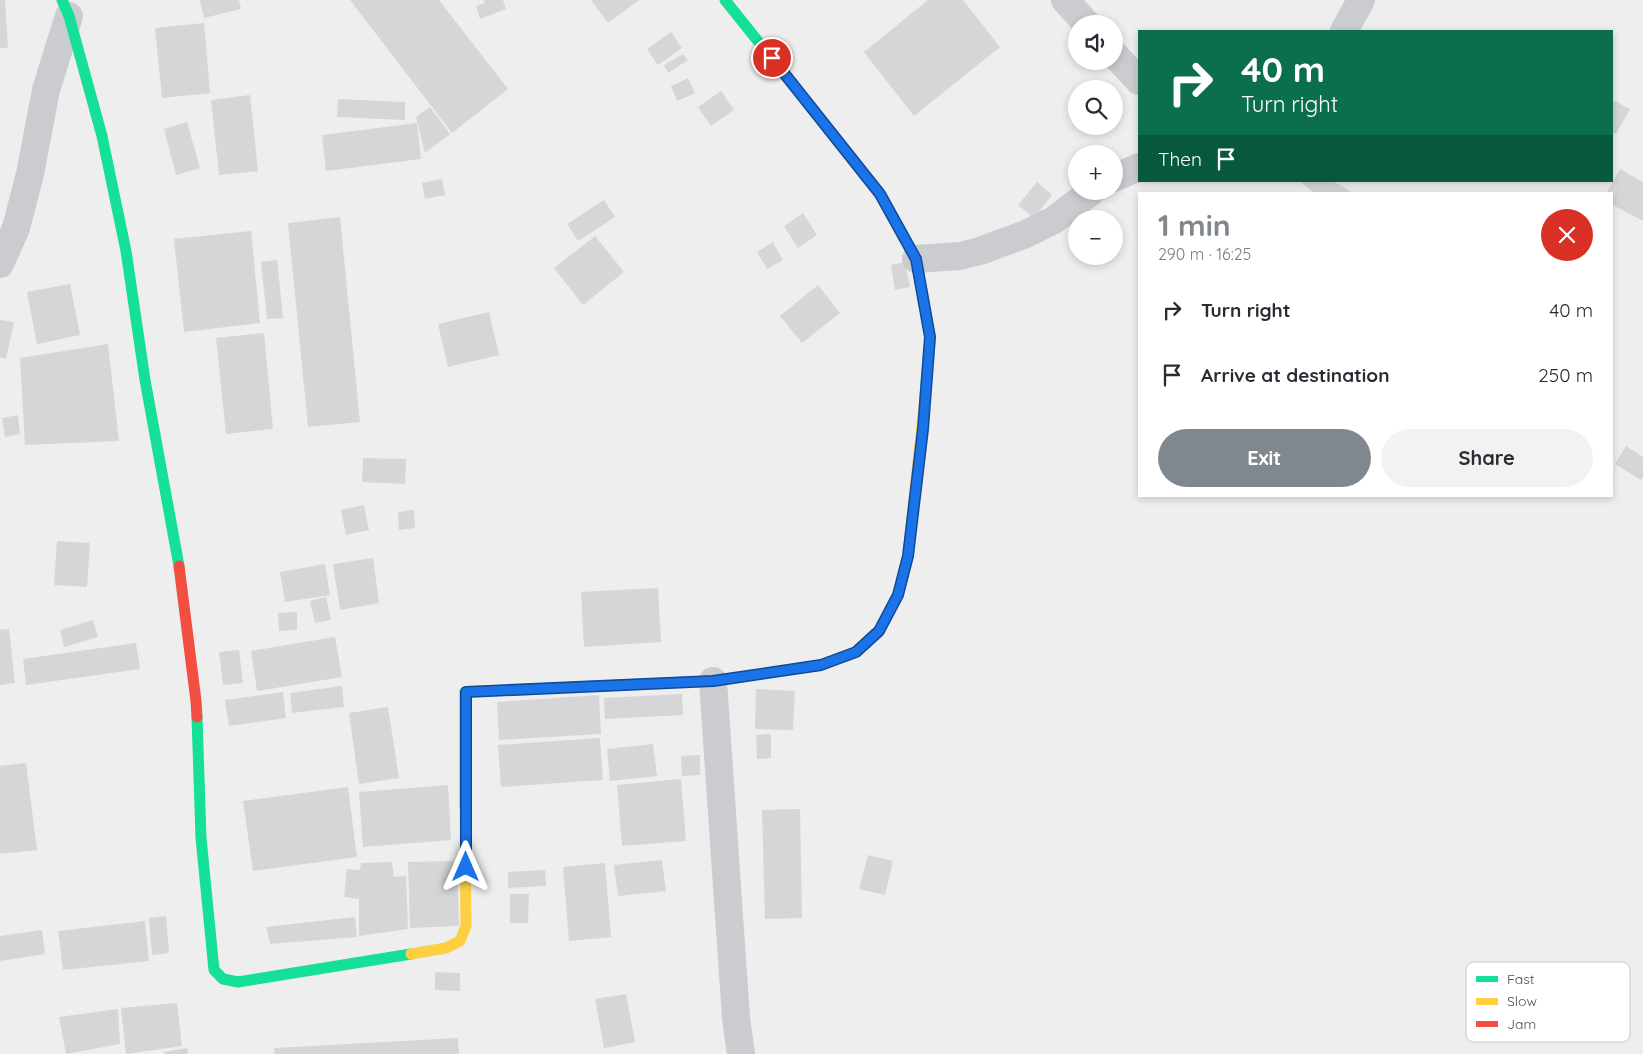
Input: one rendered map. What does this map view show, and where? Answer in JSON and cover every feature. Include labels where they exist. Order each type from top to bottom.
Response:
[{"type":"street","points":[[66,8],[102,136],[126,251],[146,380],[176,547],[196,701],[201,838],[214,970],[223,979],[238,982],[446,948],[460,941],[466,926],[466,692],[713,681],[821,665],[856,652],[879,631],[898,595],[908,556],[923,429],[930,337],[916,259],[880,194],[725,0]]},
{"type":"street","points":[[1065,0],[1079,15]]},
{"type":"street","points":[[1345,30],[1361,0]]},
{"type":"street","points":[[0,264],[16,228],[30,174],[46,90],[66,8]]},
{"type":"street","points":[[1123,64],[1138,80]]},
{"type":"street","points":[[1123,174],[1138,167]]},
{"type":"street","points":[[916,259],[960,256],[980,251],[1026,234],[1054,220],[1080,200]]},
{"type":"street","points":[[713,681],[736,1018],[741,1054]]},
{"type":"building","points":[[0,0],[5,0],[8,48],[0,48]]},
{"type":"building","points":[[200,0],[239,0],[241,9],[204,18]]},
{"type":"building","points":[[350,0],[439,0],[508,89],[452,133]]},
{"type":"building","points":[[484,0],[503,0],[506,9],[480,19],[476,6],[485,3]]},
{"type":"building","points":[[591,0],[639,0],[608,23]]},
{"type":"building","points":[[928,0],[963,0],[1000,47],[914,116],[864,52]]},
{"type":"building","points":[[204,23],[210,93],[162,98],[155,28]]},
{"type":"building","points":[[671,32],[682,48],[658,65],[647,49]]},
{"type":"building","points":[[683,54],[688,60],[668,73],[664,65]]},
{"type":"building","points":[[688,78],[695,93],[677,101],[671,86]]},
{"type":"building","points":[[721,91],[734,110],[711,126],[698,107]]},
{"type":"building","points":[[250,95],[258,171],[219,175],[211,100]]},
{"type":"building","points":[[338,99],[405,102],[405,120],[337,117]]},
{"type":"building","points":[[1613,100],[1630,109],[1616,134],[1613,133]]},
{"type":"building","points":[[430,107],[450,134],[425,153],[416,117]]},
{"type":"building","points":[[187,122],[200,168],[176,175],[164,129]]},
{"type":"building","points":[[417,123],[421,159],[326,171],[322,135]]},
{"type":"building","points":[[1620,169],[1643,182],[1643,221],[1613,205],[1613,192],[1607,192]]},
{"type":"building","points":[[442,179],[445,195],[425,199],[422,183]]},
{"type":"building","points":[[1037,182],[1052,195],[1034,218],[1018,205]]},
{"type":"building","points":[[1301,182],[1335,182],[1352,192],[1313,192]]},
{"type":"building","points":[[604,200],[615,217],[578,241],[567,224]]},
{"type":"building","points":[[803,213],[817,235],[798,248],[784,226]]},
{"type":"building","points":[[340,217],[360,422],[308,427],[288,223]]},
{"type":"building","points":[[251,231],[260,323],[184,332],[174,239]]},
{"type":"building","points":[[595,236],[624,272],[583,305],[554,268]]},
{"type":"building","points":[[773,242],[783,260],[767,269],[757,252]]},
{"type":"building","points":[[277,260],[283,318],[267,319],[261,262]]},
{"type":"building","points":[[905,262],[910,287],[895,290],[891,265]]},
{"type":"building","points":[[70,284],[80,335],[37,344],[27,292]]},
{"type":"building","points":[[818,285],[840,313],[802,343],[780,316]]},
{"type":"building","points":[[489,312],[499,355],[448,367],[438,324]]},
{"type":"building","points":[[0,320],[14,322],[6,359],[0,357]]},
{"type":"building","points":[[264,333],[273,429],[226,434],[216,338]]},
{"type":"building","points":[[108,344],[119,441],[25,445],[20,358]]},
{"type":"building","points":[[18,415],[20,434],[5,437],[2,418]]},
{"type":"building","points":[[1626,446],[1643,457],[1643,477],[1641,480],[1615,464]]},
{"type":"building","points":[[363,458],[406,459],[405,484],[362,482]]},
{"type":"building","points":[[364,505],[369,530],[346,535],[341,510]]},
{"type":"building","points":[[414,510],[415,528],[399,530],[398,512]]},
{"type":"building","points":[[57,541],[90,543],[87,587],[54,585]]},
{"type":"building","points":[[373,558],[379,603],[340,610],[333,564]]},
{"type":"building","points":[[325,564],[330,595],[285,602],[280,572]]},
{"type":"building","points":[[658,588],[661,642],[584,647],[581,592]]},
{"type":"building","points":[[326,597],[331,620],[315,623],[310,601]]},
{"type":"building","points":[[297,612],[297,630],[279,631],[278,613]]},
{"type":"building","points":[[93,620],[98,637],[64,647],[60,630]]},
{"type":"building","points":[[9,629],[15,683],[0,685],[0,630]]},
{"type":"building","points":[[335,637],[342,677],[257,691],[251,651]]},
{"type":"building","points":[[136,643],[140,669],[26,685],[23,659]]},
{"type":"building","points":[[239,650],[243,683],[223,685],[219,652]]},
{"type":"building","points":[[342,686],[344,707],[292,713],[290,693]]},
{"type":"building","points":[[756,689],[795,691],[793,730],[755,729]]},
{"type":"building","points":[[283,692],[286,718],[229,726],[225,700]]},
{"type":"building","points":[[682,694],[683,715],[605,719],[604,698]]},
{"type":"building","points":[[599,695],[601,734],[499,740],[497,702]]},
{"type":"building","points":[[388,707],[399,778],[359,784],[349,713]]},
{"type":"building","points":[[771,734],[771,758],[757,759],[756,735]]},
{"type":"building","points":[[600,738],[603,780],[501,787],[498,745]]},
{"type":"building","points":[[653,744],[657,776],[610,781],[607,749]]},
{"type":"building","points":[[700,755],[700,775],[682,776],[681,756]]},
{"type":"building","points":[[26,763],[37,850],[0,854],[0,766]]},
{"type":"building","points":[[681,779],[686,841],[622,846],[617,785]]},
{"type":"building","points":[[448,785],[451,840],[363,847],[359,792]]},
{"type":"building","points":[[348,787],[357,857],[253,871],[243,801]]},
{"type":"building","points":[[800,809],[802,918],[765,919],[762,810]]},
{"type":"building","points":[[868,855],[893,861],[885,895],[859,889]]},
{"type":"building","points":[[662,860],[666,891],[618,896],[614,865]]},
{"type":"building","points":[[457,861],[459,926],[410,928],[408,862]]},
{"type":"building","points":[[392,862],[394,877],[406,876],[408,929],[359,936],[359,899],[344,897],[347,869],[360,870],[361,863]]},
{"type":"building","points":[[605,863],[611,937],[569,941],[563,867]]},
{"type":"building","points":[[545,870],[546,886],[508,888],[508,872]]},
{"type":"building","points":[[510,894],[529,894],[528,923],[510,923]]},
{"type":"building","points":[[166,916],[169,953],[152,955],[149,918]]},
{"type":"building","points":[[355,917],[357,937],[270,944],[266,927]]},
{"type":"building","points":[[145,921],[149,961],[63,970],[58,931]]},
{"type":"building","points":[[42,930],[45,954],[0,961],[0,936]]},
{"type":"building","points":[[435,972],[460,973],[460,991],[435,990]]},
{"type":"building","points":[[626,994],[635,1042],[604,1048],[595,999]]},
{"type":"building","points":[[177,1003],[182,1046],[126,1054],[121,1008]]},
{"type":"building","points":[[118,1009],[120,1044],[66,1054],[59,1017]]},
{"type":"building","points":[[458,1038],[459,1054],[275,1054],[274,1048]]},
{"type":"building","points":[[187,1048],[188,1054],[164,1054],[164,1052]]},
{"type":"traffic: fast","points":[[62,0],[69,16],[102,136],[126,251],[145,380],[179,566]]},
{"type":"traffic: fast","points":[[725,0],[880,194],[916,259],[930,337],[925,397]]},
{"type":"traffic: fast","points":[[465,807],[465,692],[713,681],[821,665],[856,652],[875,634]]},
{"type":"traffic: fast","points":[[197,717],[201,838],[214,970],[223,979],[238,982],[411,954]]},
{"type":"traffic: slow","points":[[875,634],[879,631],[898,595],[908,556],[925,397]]},
{"type":"traffic: slow","points":[[411,954],[446,948],[460,941],[466,926],[465,807]]},
{"type":"traffic: jam","points":[[179,566],[197,717]]},
{"type":"route","points":[[466,867],[466,692],[713,681],[821,665],[856,652],[879,631],[898,595],[908,556],[923,429],[930,337],[916,259],[880,194],[772,58]]}]
